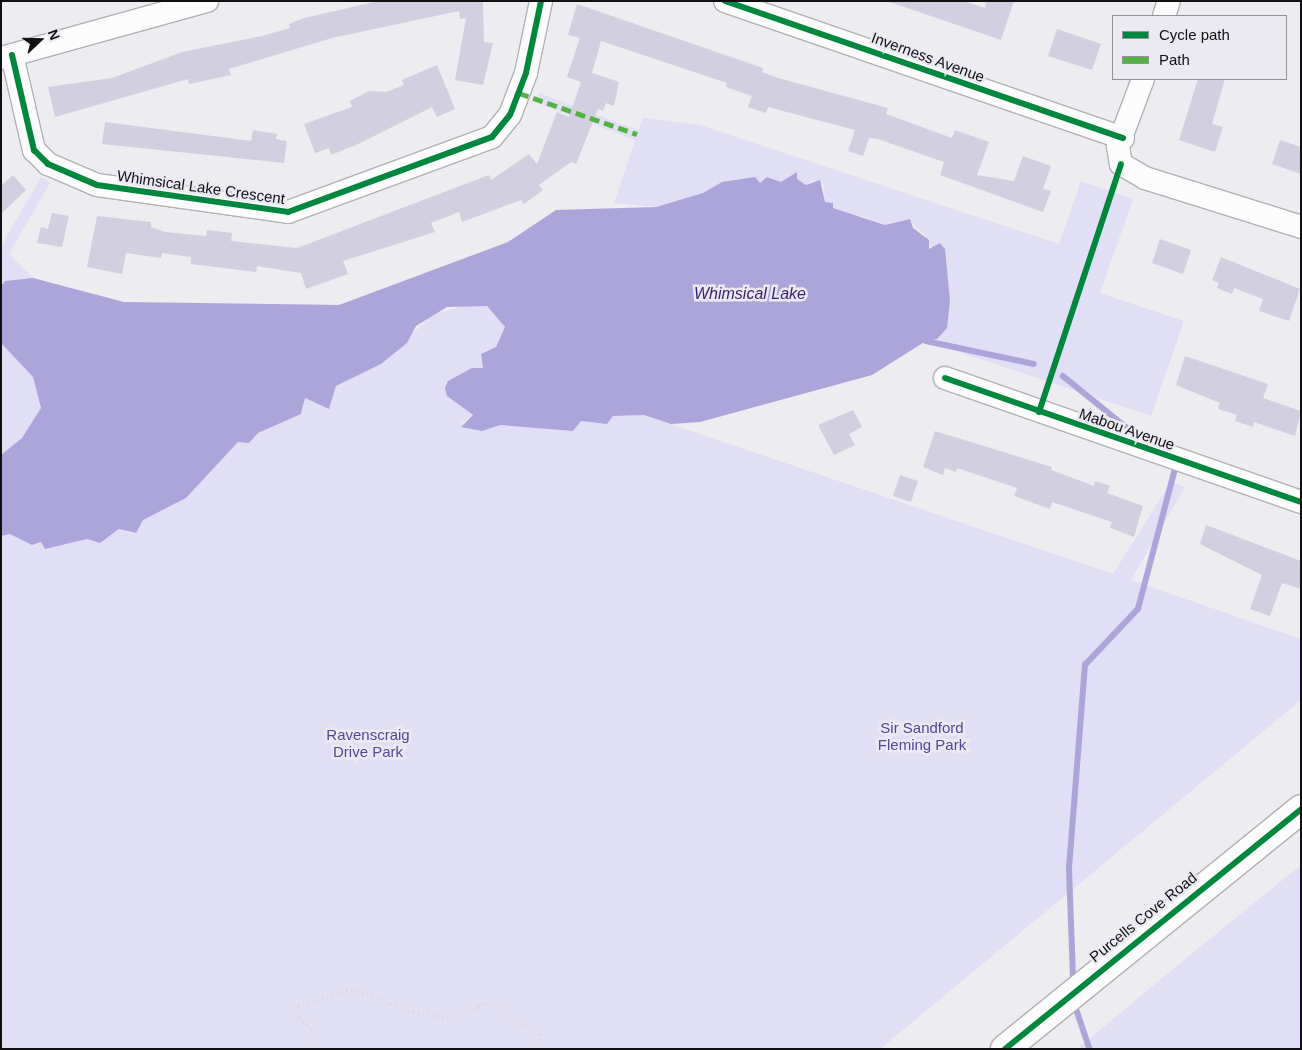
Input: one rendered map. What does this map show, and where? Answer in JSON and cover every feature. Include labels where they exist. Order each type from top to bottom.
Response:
[{"type":"main road","name":"Purcells Cove Road","points":[[1005,1049],[1301,809]]},
{"type":"street","points":[[6,57],[207,1]]},
{"type":"street","name":"Whimsical Lake Crescent","points":[[6,57],[34,150],[48,164],[97,185],[288,212],[492,137],[510,115],[526,73],[541,1]]},
{"type":"street","name":"Inverness Avenue","points":[[725,1],[1123,138]]},
{"type":"street","points":[[1164,15],[1169,1]]},
{"type":"street","points":[[1143,80],[1123,138],[1118,146],[1121,164],[1145,178],[1301,227]]},
{"type":"street","name":"Mabou Avenue","points":[[945,378],[1301,502]]},
{"type":"path","points":[[313,1049],[318,1036],[298,1016],[298,1005],[354,989],[408,1010],[451,1019],[487,1003],[540,1034],[543,1049]]},
{"type":"green space","points":[[539,93],[638,130],[643,118],[700,125],[1059,244],[1081,181],[1133,199],[1100,293],[1184,321],[1151,416],[926,341],[937,339],[933,250],[924,234],[907,219],[885,225],[863,216],[848,216],[825,202],[824,185],[814,180],[806,185],[797,179],[797,172],[781,182],[771,178],[760,183],[722,182],[703,193],[656,207],[614,203],[635,140],[535,102]]},
{"type":"green space","points":[[41,177],[50,183],[9,254],[33,278],[5,281],[1,286],[1,246]]},
{"type":"green space","name":"Ravenscraig Drive Park","points":[[466,305],[487,306],[505,327],[496,347],[484,352],[484,368],[448,381],[447,396],[473,415],[461,424],[482,431],[499,425],[572,431],[581,421],[608,423],[613,416],[644,415],[1113,574],[1171,482],[1185,487],[1131,580],[1301,639],[1301,700],[880,1049],[1,1049],[1,536],[10,534],[32,545],[41,542],[45,549],[87,539],[100,543],[119,529],[134,534],[143,520],[186,498],[238,442],[249,443],[258,433],[295,417],[303,410],[305,398],[329,409],[336,386],[381,364],[433,314]]},
{"type":"green space","points":[[1,343],[33,377],[41,408],[22,438],[1,455]]},
{"type":"green space","points":[[1301,865],[1301,1049],[1077,1049],[1179,964]]},
{"type":"water","name":"Whimsical Lake","points":[[797,172],[797,179],[806,185],[820,180],[825,202],[833,203],[833,208],[885,225],[910,219],[913,228],[929,240],[929,249],[940,243],[945,249],[950,301],[947,328],[937,339],[926,341],[872,375],[700,422],[671,424],[644,415],[613,416],[607,424],[581,421],[573,431],[500,425],[482,431],[461,427],[473,415],[447,396],[445,388],[448,381],[472,368],[483,368],[481,354],[496,347],[505,327],[487,306],[447,307],[416,326],[407,343],[381,364],[336,386],[329,409],[305,398],[301,414],[258,433],[249,443],[238,442],[186,498],[143,520],[136,533],[119,529],[100,543],[87,539],[45,549],[41,542],[32,545],[10,534],[1,536],[1,455],[22,438],[41,408],[33,377],[1,343],[1,286],[5,281],[33,278],[124,302],[339,305],[508,242],[556,210],[656,207],[703,193],[722,182],[755,177],[760,183],[767,177],[781,182]]},
{"type":"building","points":[[379,1],[483,1],[484,42],[493,43],[483,85],[455,80],[466,18],[460,19],[459,11],[332,38],[229,69],[231,75],[189,84],[188,79],[55,117],[48,87],[112,78],[182,52],[262,36],[290,28],[289,24],[304,18]]},
{"type":"building","points":[[887,1],[964,1],[985,8],[986,1],[1014,1],[1001,40]]},
{"type":"building","points":[[577,4],[763,68],[762,72],[778,78],[888,108],[886,114],[952,138],[955,130],[989,142],[977,175],[1014,181],[1023,156],[1051,166],[1043,189],[1051,191],[1043,212],[940,175],[944,162],[878,139],[869,138],[863,156],[848,151],[855,130],[768,107],[766,113],[748,107],[752,96],[726,87],[727,83],[601,41],[592,73],[619,82],[614,106],[606,103],[603,111],[598,109],[576,164],[571,162],[539,185],[543,190],[524,204],[521,200],[462,222],[459,212],[431,223],[435,232],[343,261],[348,274],[306,289],[301,273],[257,266],[256,272],[191,264],[191,257],[162,253],[161,258],[126,253],[122,274],[87,267],[97,216],[151,222],[151,227],[165,232],[206,236],[207,230],[232,233],[231,241],[297,248],[489,175],[491,180],[529,154],[537,164],[557,112],[569,117],[581,82],[567,77],[580,38],[568,35]]},
{"type":"building","points":[[1057,29],[1101,44],[1092,70],[1048,56]]},
{"type":"building","points":[[437,65],[455,109],[437,117],[432,107],[356,145],[331,155],[329,148],[315,153],[304,124],[352,107],[350,101],[369,91],[386,92],[404,85],[402,80]]},
{"type":"building","points":[[1198,80],[1225,80],[1212,124],[1223,127],[1215,152],[1179,140]]},
{"type":"building","points":[[105,122],[251,141],[253,130],[277,134],[276,139],[287,141],[284,163],[102,144]]},
{"type":"building","points":[[1280,140],[1301,147],[1301,174],[1272,164]]},
{"type":"building","points":[[13,175],[26,190],[1,214],[1,186]]},
{"type":"building","points":[[52,213],[69,216],[62,247],[37,243],[41,227],[48,229]]},
{"type":"building","points":[[1160,239],[1191,250],[1183,274],[1152,263]]},
{"type":"building","points":[[1221,257],[1300,289],[1289,321],[1259,311],[1263,299],[1234,288],[1232,294],[1217,288],[1219,283],[1212,280]]},
{"type":"building","points":[[1185,356],[1268,384],[1263,398],[1301,411],[1295,436],[1254,422],[1253,427],[1235,421],[1237,415],[1218,409],[1220,403],[1176,385]]},
{"type":"building","points":[[853,410],[862,427],[849,434],[855,445],[834,455],[818,425]]},
{"type":"building","points":[[935,431],[1052,467],[1051,470],[1094,486],[1095,481],[1110,486],[1107,493],[1143,506],[1134,537],[1110,528],[1112,522],[1052,502],[1050,509],[1014,496],[1017,488],[957,468],[956,472],[945,468],[943,475],[923,467]]},
{"type":"building","points":[[900,475],[918,481],[911,502],[893,496]]},
{"type":"building","points":[[1206,525],[1301,561],[1301,589],[1282,583],[1270,616],[1250,609],[1262,575],[1200,544]]},
{"type":"waterway","points":[[926,341],[1034,364]]},
{"type":"waterway","points":[[1063,376],[1130,430]]},
{"type":"waterway","points":[[1073,978],[1069,868],[1085,665],[1138,609],[1175,469],[1170,465]]},
{"type":"waterway","points":[[1074,1002],[1090,1049]]},
{"type":"marked path","points":[[519,93],[637,134]]},
{"type":"cycle path","points":[[12,55],[34,150],[48,164],[97,185],[288,212],[492,137],[510,115],[526,73],[541,1]]},
{"type":"cycle path","points":[[725,1],[1123,138]]},
{"type":"cycle path","points":[[1039,412],[1121,164]]},
{"type":"cycle path","points":[[945,378],[1301,502]]},
{"type":"cycle path","points":[[1005,1049],[1301,809]]},
{"type":"park label","name":"Sir Sandford Fleming Park","points":[[922,736]]}]
